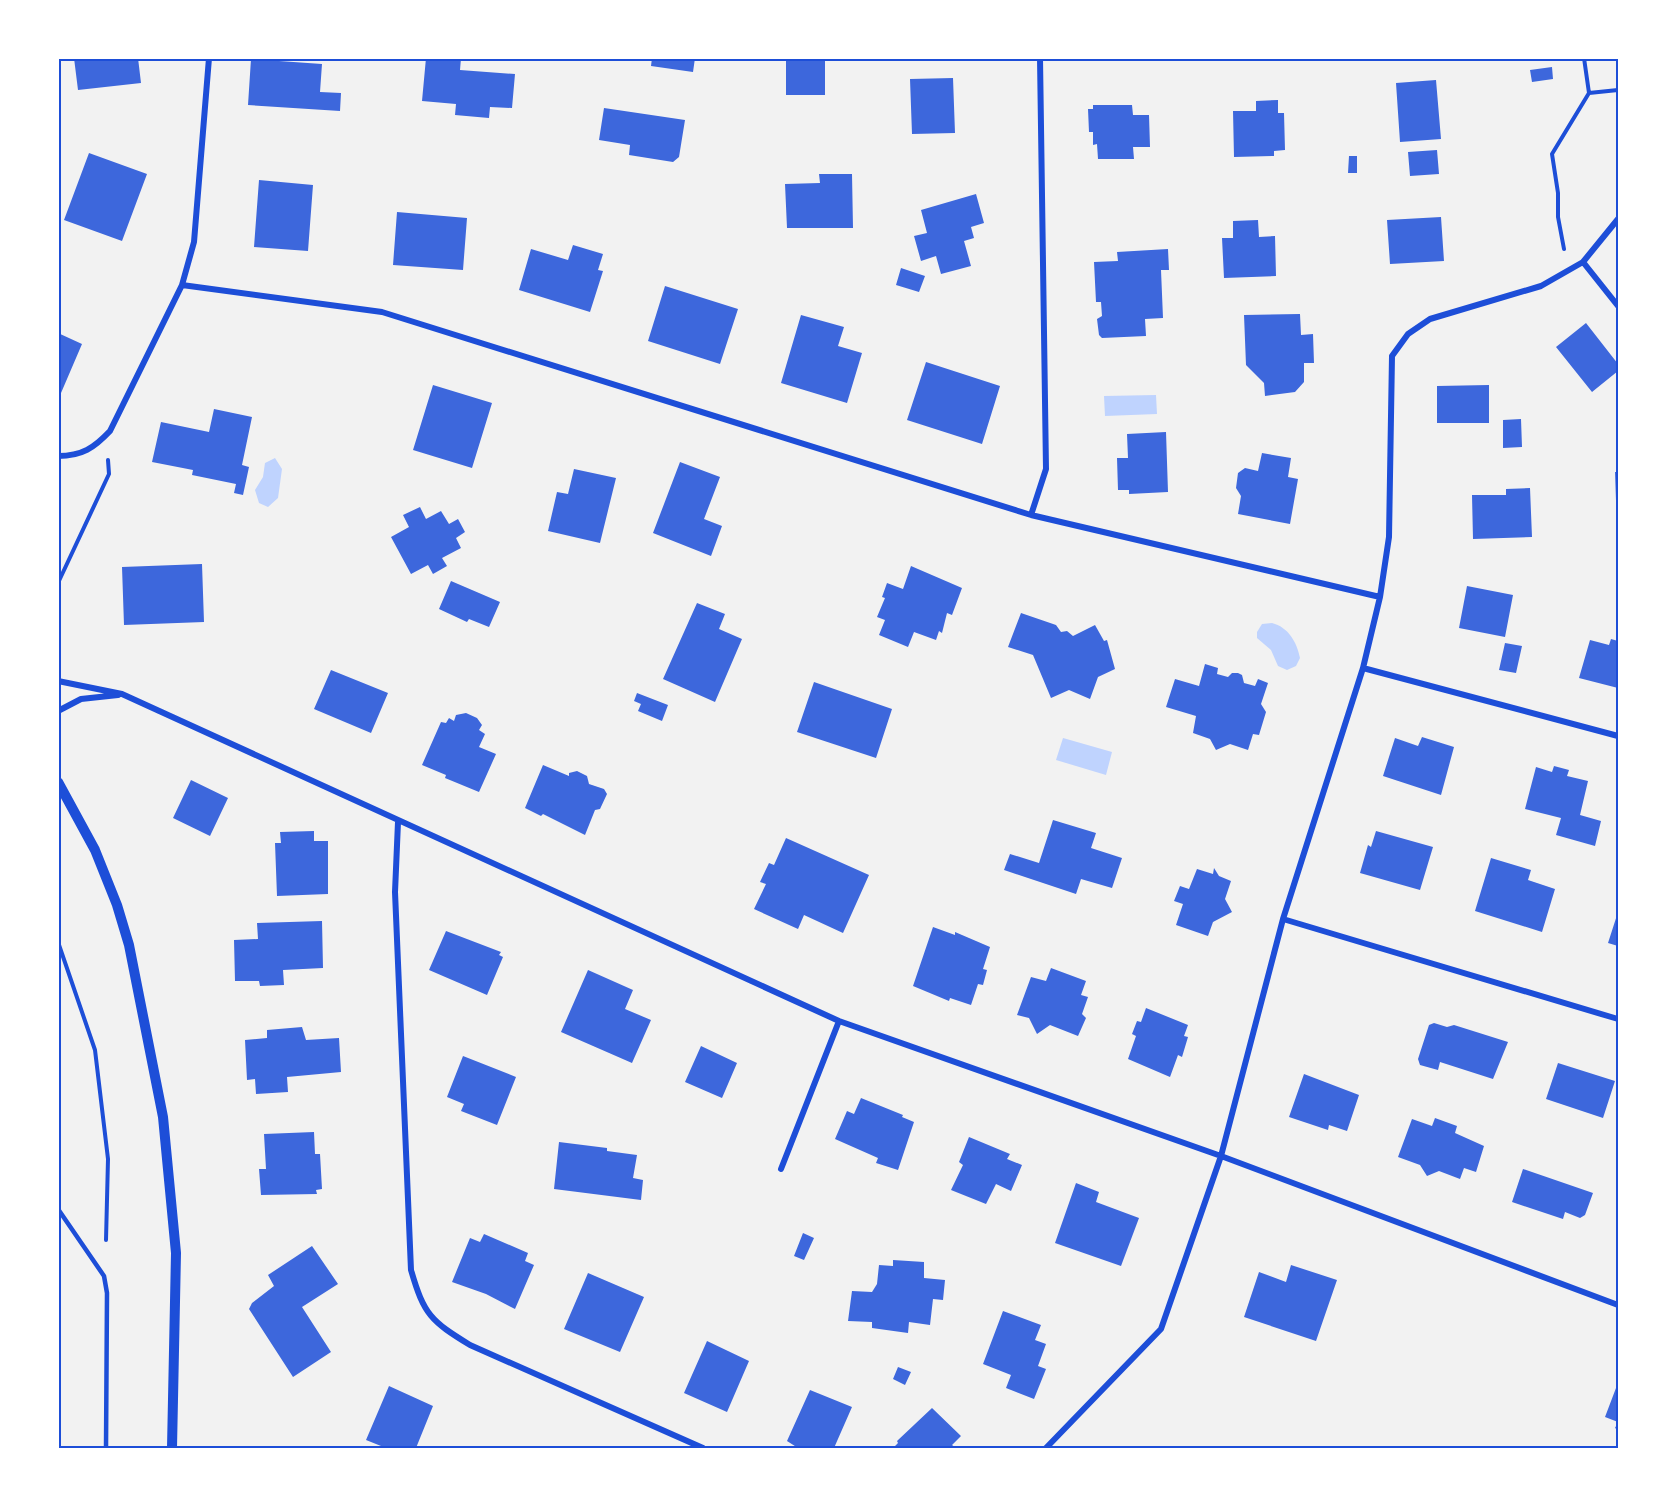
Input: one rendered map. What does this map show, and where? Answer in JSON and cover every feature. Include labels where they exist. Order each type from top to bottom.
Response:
[{"type":"street","points":[[58,456],[76,456],[95,447],[107,435],[182,285],[194,242],[200,198],[209,58]]},
{"type":"street","points":[[1031,515],[1046,469],[1040,58]]},
{"type":"street","points":[[1046,1449],[1161,1329],[1221,1156],[1282,919],[1363,668],[1380,597],[1389,537],[1392,356],[1408,334],[1430,319],[1541,286],[1583,262],[1618,219]]},
{"type":"street","points":[[1583,262],[1618,306]]},
{"type":"street","points":[[182,285],[382,312],[1031,515],[1380,597]]},
{"type":"street","points":[[1363,668],[1618,736]]},
{"type":"street","points":[[58,681],[122,694],[398,822],[839,1021],[1221,1156],[1618,1305]]},
{"type":"street","points":[[58,711],[81,699],[122,694]]},
{"type":"street","points":[[58,782],[94,850],[117,905],[129,945],[163,1117],[176,1253],[172,1449]]},
{"type":"street","points":[[398,822],[395,892],[411,1258],[421,1303],[441,1327],[470,1345],[703,1449]]},
{"type":"street","points":[[1282,919],[1618,1018]]},
{"type":"street","points":[[781,1169],[839,1021]]},
{"type":"lane","points":[[58,1209],[104,1276],[107,1293],[106,1449]]},
{"type":"path","points":[[1569,270],[1558,217],[1558,193],[1552,154],[1589,93],[1584,58]]},
{"type":"path","points":[[1589,93],[1618,90]]},
{"type":"path","points":[[58,583],[109,474],[107,435]]},
{"type":"path","points":[[58,942],[95,1050],[101,1093],[108,1159],[104,1276]]},
{"type":"water","points":[[1156,395],[1157,414],[1105,416],[1104,396]]},
{"type":"water","points":[[275,458],[282,469],[278,498],[268,507],[259,503],[255,490],[263,477],[265,463]]},
{"type":"water","points":[[1272,623],[1287,632],[1299,652],[1300,658],[1296,666],[1287,670],[1278,666],[1271,650],[1257,638],[1257,632],[1262,624]]},
{"type":"water","points":[[1063,738],[1112,752],[1106,775],[1056,760]]},
{"type":"building","points":[[74,58],[138,58],[141,83],[78,90]]},
{"type":"building","points":[[426,58],[461,58],[460,70],[515,74],[512,108],[490,107],[489,118],[455,115],[456,104],[422,101]]},
{"type":"building","points":[[652,58],[695,58],[693,72],[651,66]]},
{"type":"building","points":[[786,58],[825,58],[825,95],[786,95]]},
{"type":"building","points":[[251,59],[322,64],[320,92],[341,93],[340,111],[248,105]]},
{"type":"building","points":[[1552,67],[1553,79],[1532,82],[1530,70]]},
{"type":"building","points":[[953,78],[955,133],[912,134],[910,79]]},
{"type":"building","points":[[1436,80],[1441,139],[1400,142],[1396,83]]},
{"type":"building","points":[[1278,100],[1278,113],[1284,113],[1285,150],[1274,151],[1274,156],[1234,157],[1233,111],[1256,111],[1256,101]]},
{"type":"building","points":[[1093,105],[1132,105],[1133,115],[1149,115],[1150,147],[1133,147],[1134,159],[1098,159],[1097,144],[1093,145],[1093,132],[1089,132],[1088,109],[1093,109]]},
{"type":"building","points":[[604,108],[685,120],[679,157],[673,162],[629,155],[630,145],[599,140]]},
{"type":"building","points":[[1437,150],[1439,174],[1410,176],[1408,152]]},
{"type":"building","points":[[89,153],[147,174],[122,241],[64,220]]},
{"type":"building","points":[[1349,156],[1357,156],[1357,173],[1348,173]]},
{"type":"building","points":[[819,174],[852,174],[853,228],[787,228],[785,184],[820,183]]},
{"type":"building","points":[[259,180],[313,185],[308,251],[254,247]]},
{"type":"building","points":[[976,194],[984,223],[971,227],[974,238],[964,241],[971,266],[941,274],[936,256],[921,261],[914,236],[927,233],[921,210]]},
{"type":"building","points":[[397,212],[467,218],[463,270],[393,265]]},
{"type":"building","points":[[1441,217],[1444,261],[1390,264],[1387,220]]},
{"type":"building","points":[[1258,220],[1259,237],[1275,236],[1276,276],[1224,278],[1222,238],[1233,238],[1233,221]]},
{"type":"building","points":[[573,245],[603,254],[598,270],[603,271],[590,312],[519,290],[531,249],[568,260]]},
{"type":"building","points":[[1168,249],[1169,270],[1161,270],[1163,318],[1145,319],[1146,336],[1102,338],[1099,335],[1097,319],[1102,316],[1101,302],[1096,302],[1094,262],[1118,261],[1117,252]]},
{"type":"building","points":[[901,268],[925,276],[919,292],[896,285]]},
{"type":"building","points":[[665,286],[738,309],[720,364],[648,341]]},
{"type":"building","points":[[1300,314],[1301,335],[1313,334],[1314,363],[1304,363],[1304,382],[1295,392],[1265,396],[1264,383],[1246,365],[1244,315]]},
{"type":"building","points":[[801,315],[844,327],[838,346],[862,353],[847,403],[781,383]]},
{"type":"building","points":[[1586,323],[1618,364],[1618,371],[1592,392],[1556,347]]},
{"type":"building","points":[[58,333],[82,344],[61,393],[58,391]]},
{"type":"building","points":[[926,362],[1000,386],[982,444],[907,420]]},
{"type":"building","points":[[433,385],[492,403],[472,468],[413,450]]},
{"type":"building","points":[[1489,385],[1489,423],[1437,423],[1437,386]]},
{"type":"building","points":[[214,409],[252,417],[242,465],[249,467],[243,495],[234,493],[236,484],[192,475],[193,470],[152,462],[161,422],[209,432]]},
{"type":"building","points":[[1521,419],[1522,447],[1503,448],[1503,420]]},
{"type":"building","points":[[1166,432],[1168,492],[1129,494],[1129,490],[1118,490],[1117,458],[1128,458],[1127,434]]},
{"type":"building","points":[[1262,453],[1291,458],[1288,477],[1298,479],[1290,524],[1238,514],[1241,496],[1236,488],[1238,473],[1245,468],[1258,471]]},
{"type":"building","points":[[680,462],[720,477],[704,519],[722,526],[711,556],[653,533]]},
{"type":"building","points":[[574,469],[616,478],[600,543],[548,531],[557,492],[568,494]]},
{"type":"building","points":[[1615,472],[1618,472],[1618,529],[1617,529]]},
{"type":"building","points":[[1530,488],[1532,537],[1473,539],[1472,495],[1506,495],[1506,489]]},
{"type":"building","points":[[420,507],[426,519],[441,511],[449,524],[458,519],[465,532],[456,538],[461,548],[442,558],[447,566],[433,574],[428,565],[411,574],[391,537],[409,527],[403,515]]},
{"type":"building","points":[[202,564],[204,622],[124,625],[122,567]]},
{"type":"building","points":[[911,566],[962,588],[952,615],[947,613],[942,633],[939,631],[936,640],[914,632],[908,647],[879,635],[885,620],[877,617],[885,598],[882,597],[887,583],[903,589]]},
{"type":"building","points":[[451,581],[500,602],[489,627],[469,619],[467,622],[439,609]]},
{"type":"building","points":[[1467,586],[1513,595],[1505,637],[1459,628]]},
{"type":"building","points":[[697,603],[725,614],[719,629],[742,639],[715,702],[663,679]]},
{"type":"building","points":[[1021,613],[1056,625],[1061,632],[1067,631],[1073,636],[1095,625],[1104,641],[1107,640],[1115,669],[1098,677],[1090,699],[1069,690],[1051,698],[1033,655],[1008,647]]},
{"type":"building","points":[[1611,639],[1618,641],[1618,688],[1579,678],[1590,640],[1609,645]]},
{"type":"building","points":[[1505,643],[1522,646],[1516,673],[1499,670]]},
{"type":"building","points":[[1205,664],[1218,668],[1217,674],[1228,677],[1232,673],[1238,673],[1242,675],[1244,683],[1255,686],[1258,679],[1268,683],[1261,704],[1266,712],[1259,735],[1253,734],[1248,750],[1230,744],[1216,750],[1210,739],[1193,733],[1196,716],[1166,707],[1175,679],[1199,686]]},
{"type":"building","points":[[331,670],[388,693],[371,733],[314,709]]},
{"type":"building","points":[[814,682],[892,709],[876,758],[797,732]]},
{"type":"building","points":[[637,693],[668,705],[662,721],[638,711],[641,704],[634,701]]},
{"type":"building","points":[[466,713],[477,718],[482,725],[479,730],[485,734],[479,747],[496,754],[479,792],[445,778],[446,775],[422,765],[441,722],[446,723],[449,718],[454,721],[456,715]]},
{"type":"building","points":[[1422,737],[1454,747],[1441,795],[1383,776],[1395,738],[1418,746]]},
{"type":"building","points":[[543,765],[569,776],[569,773],[577,771],[587,776],[589,784],[604,789],[607,794],[600,809],[595,810],[585,835],[543,814],[541,816],[525,808]]},
{"type":"building","points":[[1554,766],[1569,770],[1567,776],[1588,781],[1580,815],[1601,821],[1595,846],[1556,835],[1561,818],[1525,809],[1536,767],[1552,772]]},
{"type":"building","points":[[191,780],[228,798],[210,836],[173,818]]},
{"type":"building","points":[[1053,820],[1096,833],[1091,848],[1122,858],[1112,888],[1081,879],[1076,894],[1004,870],[1010,854],[1039,863]]},
{"type":"building","points":[[314,831],[314,841],[328,841],[328,894],[277,896],[275,843],[281,843],[280,832]]},
{"type":"building","points":[[1376,831],[1433,847],[1420,890],[1360,873],[1368,845],[1371,847]]},
{"type":"building","points":[[786,838],[869,875],[843,933],[804,915],[798,929],[754,909],[766,884],[760,882],[769,863],[774,865]]},
{"type":"building","points":[[1491,858],[1531,870],[1528,880],[1555,889],[1542,932],[1475,911]]},
{"type":"building","points":[[1214,868],[1219,876],[1231,881],[1225,899],[1232,912],[1213,922],[1208,936],[1176,925],[1183,904],[1174,901],[1180,886],[1189,889],[1197,869],[1213,874]]},
{"type":"building","points":[[1618,912],[1618,946],[1608,943]]},
{"type":"building","points":[[322,921],[323,968],[283,970],[284,985],[260,986],[259,981],[235,981],[234,940],[258,939],[257,923]]},
{"type":"building","points":[[933,927],[955,935],[955,932],[990,947],[983,969],[987,970],[983,985],[978,984],[971,1005],[950,998],[949,1001],[913,986]]},
{"type":"building","points":[[446,931],[501,952],[499,955],[503,957],[487,995],[429,970]]},
{"type":"building","points":[[1051,968],[1086,981],[1081,995],[1088,997],[1082,1014],[1086,1018],[1078,1036],[1050,1025],[1037,1034],[1029,1018],[1017,1015],[1031,977],[1046,981]]},
{"type":"building","points":[[588,970],[633,990],[625,1009],[651,1020],[632,1063],[561,1032]]},
{"type":"building","points":[[1146,1008],[1188,1025],[1184,1036],[1188,1037],[1182,1057],[1178,1055],[1170,1077],[1128,1059],[1136,1036],[1132,1034],[1137,1021],[1141,1022]]},
{"type":"building","points":[[1434,1023],[1447,1027],[1454,1025],[1508,1042],[1493,1079],[1440,1062],[1438,1070],[1420,1065],[1418,1059],[1429,1025]]},
{"type":"building","points":[[302,1027],[306,1040],[339,1038],[341,1072],[287,1077],[288,1092],[256,1094],[255,1079],[247,1080],[245,1040],[267,1038],[267,1030]]},
{"type":"building","points":[[701,1046],[737,1063],[722,1098],[685,1082]]},
{"type":"building","points":[[463,1056],[516,1077],[497,1125],[461,1111],[464,1104],[447,1097]]},
{"type":"building","points":[[1558,1063],[1615,1081],[1603,1118],[1546,1099]]},
{"type":"building","points":[[1304,1074],[1359,1095],[1347,1131],[1329,1125],[1328,1130],[1289,1117]]},
{"type":"building","points":[[861,1098],[903,1115],[902,1117],[914,1122],[898,1170],[876,1163],[878,1158],[835,1139],[847,1111],[854,1114]]},
{"type":"building","points":[[1435,1118],[1457,1126],[1455,1133],[1484,1146],[1476,1172],[1464,1168],[1460,1179],[1439,1171],[1427,1176],[1420,1165],[1398,1157],[1412,1119],[1432,1126]]},
{"type":"building","points":[[314,1132],[315,1154],[320,1154],[322,1189],[316,1190],[317,1194],[261,1195],[259,1169],[266,1169],[264,1134]]},
{"type":"building","points":[[969,1137],[1010,1154],[1007,1159],[1022,1165],[1011,1191],[996,1184],[986,1204],[951,1190],[963,1165],[959,1162]]},
{"type":"building","points":[[559,1142],[607,1148],[607,1151],[637,1155],[633,1178],[643,1180],[641,1200],[554,1189]]},
{"type":"building","points":[[1523,1169],[1593,1193],[1585,1215],[1580,1218],[1565,1212],[1563,1219],[1512,1202]]},
{"type":"building","points":[[1076,1183],[1099,1192],[1096,1202],[1139,1218],[1121,1266],[1055,1243]]},
{"type":"building","points":[[803,1233],[814,1238],[804,1260],[794,1256]]},
{"type":"building","points":[[484,1234],[528,1253],[525,1261],[534,1265],[515,1309],[486,1294],[452,1282],[470,1238],[480,1242]]},
{"type":"building","points":[[312,1246],[338,1284],[302,1307],[331,1352],[293,1377],[249,1309],[252,1303],[274,1286],[268,1275]]},
{"type":"building","points":[[893,1260],[924,1262],[924,1278],[945,1280],[943,1300],[933,1299],[930,1325],[909,1322],[908,1333],[872,1328],[872,1322],[848,1321],[852,1291],[872,1292],[877,1284],[879,1265],[893,1266]]},
{"type":"building","points":[[1291,1265],[1337,1280],[1316,1341],[1244,1317],[1259,1272],[1286,1282]]},
{"type":"building","points":[[588,1273],[644,1297],[620,1352],[564,1329]]},
{"type":"building","points":[[1003,1311],[1041,1325],[1035,1340],[1046,1344],[1038,1366],[1046,1369],[1034,1399],[1006,1388],[1011,1375],[983,1364]]},
{"type":"building","points":[[707,1341],[749,1361],[727,1412],[684,1393]]},
{"type":"building","points":[[898,1367],[911,1372],[905,1385],[893,1379]]},
{"type":"building","points":[[389,1386],[433,1406],[416,1448],[386,1448],[366,1440]]},
{"type":"building","points":[[1616,1388],[1618,1389],[1618,1422],[1605,1417]]},
{"type":"building","points":[[810,1390],[852,1407],[834,1448],[798,1448],[787,1441]]},
{"type":"building","points":[[932,1408],[961,1436],[952,1445],[956,1448],[893,1448],[898,1443],[897,1441]]}]
